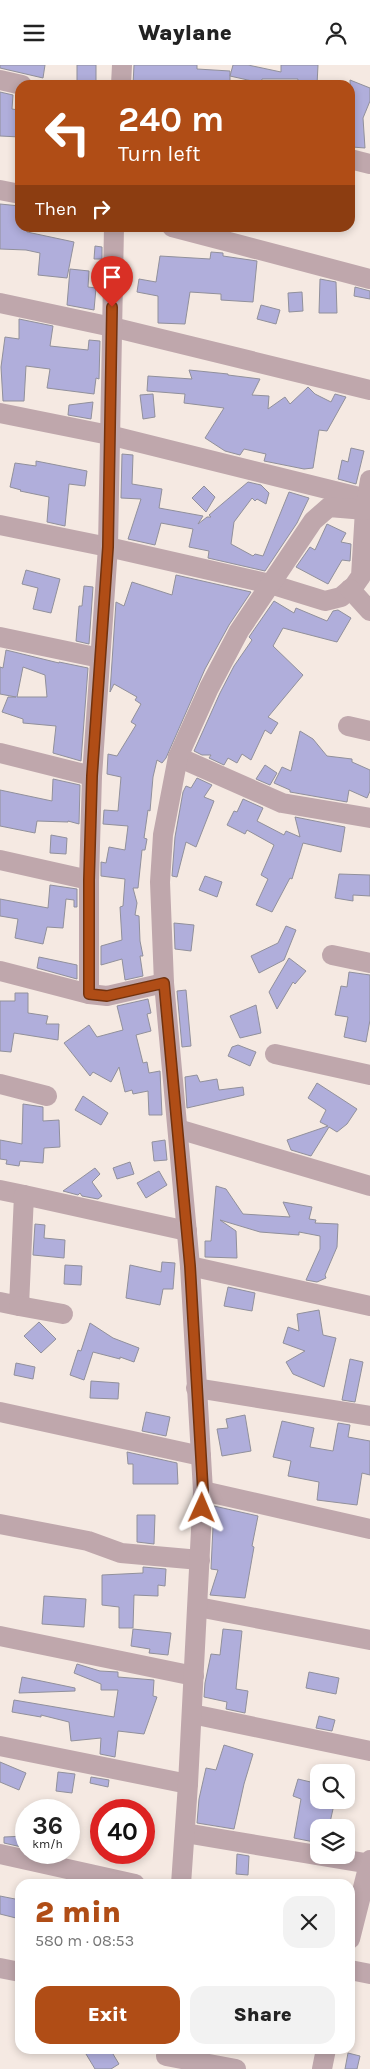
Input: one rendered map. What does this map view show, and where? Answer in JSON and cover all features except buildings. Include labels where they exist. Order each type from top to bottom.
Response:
[{"type":"street","points":[[121,80],[122,65]]},
{"type":"street","points":[[0,81],[15,84]]},
{"type":"street","points":[[355,160],[370,164]]},
{"type":"street","points":[[0,190],[15,193]]},
{"type":"street","points":[[89,994],[89,880],[92,776],[108,547],[114,232]]},
{"type":"street","points":[[191,232],[370,279]]},
{"type":"street","points":[[0,303],[112,327],[370,390]]},
{"type":"street","points":[[0,413],[109,435],[368,500]]},
{"type":"street","points":[[181,1879],[203,1491],[190,1266],[164,983],[160,882],[163,835],[178,757],[209,688],[239,631],[313,521],[329,507],[368,500]]},
{"type":"street","points":[[0,525],[108,547],[270,584],[325,601],[341,597],[361,576],[368,500]]},
{"type":"street","points":[[350,589],[370,611]]},
{"type":"street","points":[[0,637],[100,658]]},
{"type":"street","points":[[348,725],[370,731]]},
{"type":"street","points":[[0,753],[92,776]]},
{"type":"street","points":[[178,757],[282,803],[370,818]]},
{"type":"street","points":[[0,860],[89,880]]},
{"type":"street","points":[[332,955],[370,963]]},
{"type":"street","points":[[0,971],[89,994],[107,996],[164,983]]},
{"type":"street","points":[[276,1054],[370,1075]]},
{"type":"street","points":[[0,1084],[47,1096]]},
{"type":"street","points":[[178,1129],[370,1186]]},
{"type":"street","points":[[0,1190],[187,1231]]},
{"type":"street","points":[[24,1195],[9,1304],[63,1314]]},
{"type":"street","points":[[190,1266],[370,1306]]},
{"type":"street","points":[[196,1387],[370,1416]]},
{"type":"street","points":[[0,1412],[201,1456]]},
{"type":"street","points":[[203,1491],[370,1529]]},
{"type":"street","points":[[0,1524],[88,1541],[121,1553],[200,1560]]},
{"type":"street","points":[[198,1607],[370,1640]]},
{"type":"street","points":[[0,1636],[194,1677]]},
{"type":"street","points":[[192,1714],[370,1751]]},
{"type":"street","points":[[0,1746],[188,1784]]},
{"type":"street","points":[[185,1833],[370,1862],[355,1920]]},
{"type":"street","points":[[0,1854],[112,1879]]},
{"type":"street","points":[[0,1967],[15,1971]]},
{"type":"street","points":[[355,1971],[370,1974]]},
{"type":"street","points":[[322,2069],[325,2054]]},
{"type":"street","points":[[166,2058],[236,2069]]},
{"type":"route","points":[[112,307],[108,547],[92,776],[89,880],[89,994],[107,996],[164,983],[190,1266],[203,1491],[202,1508]]}]
